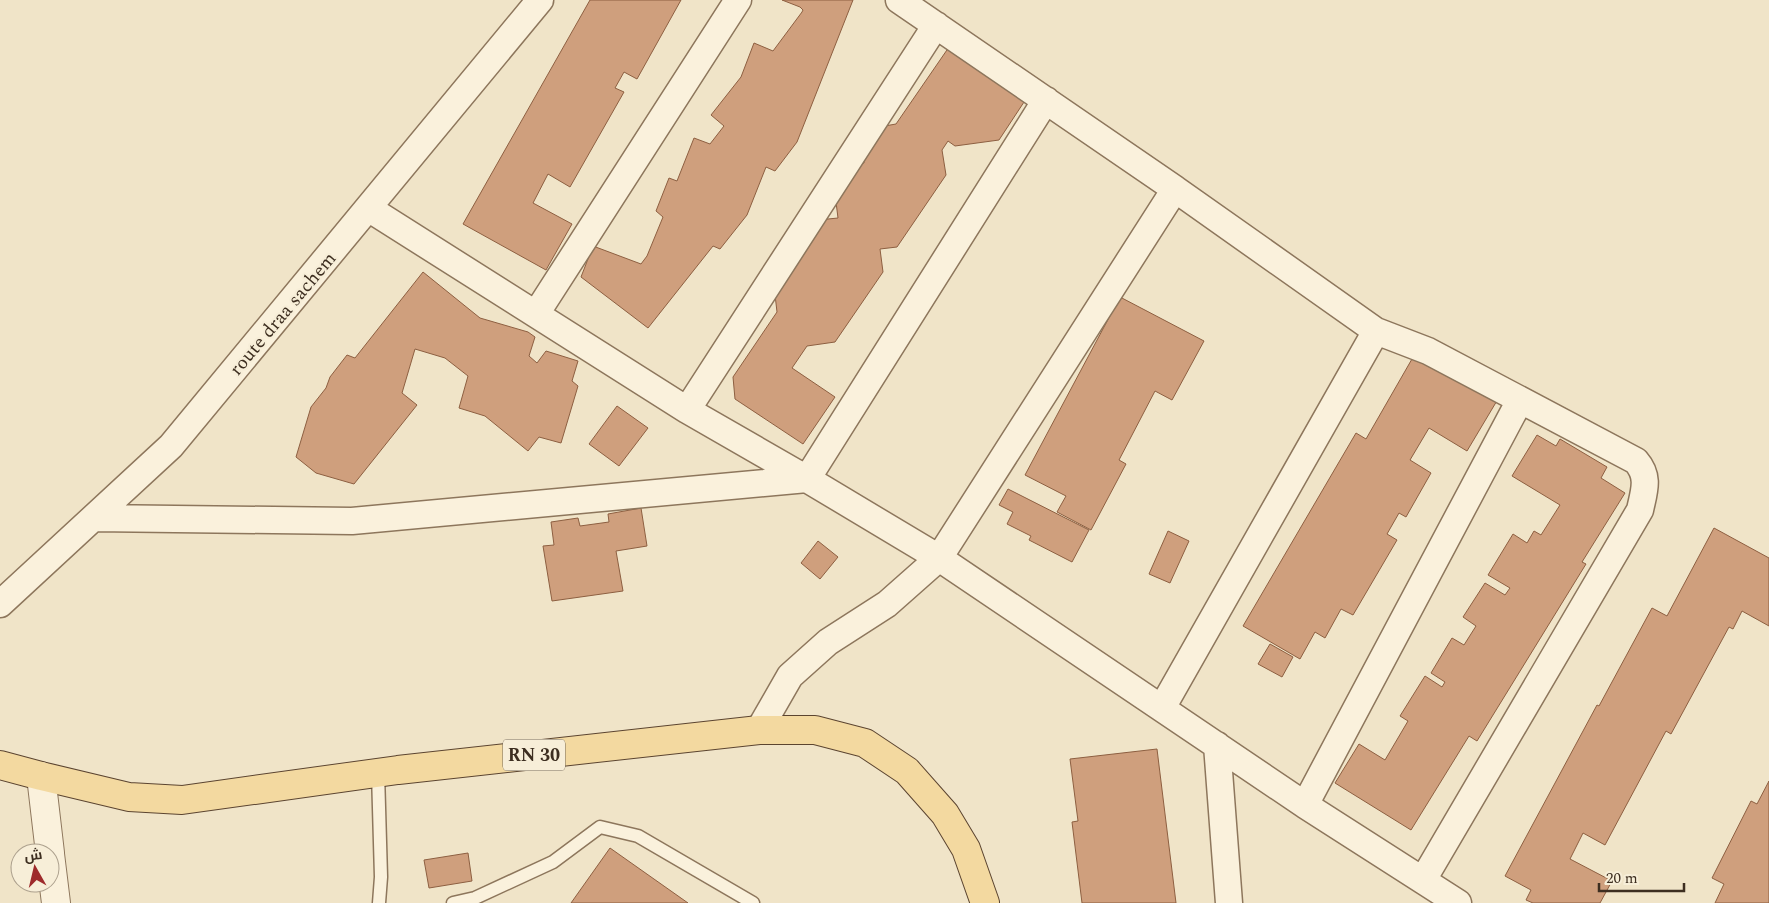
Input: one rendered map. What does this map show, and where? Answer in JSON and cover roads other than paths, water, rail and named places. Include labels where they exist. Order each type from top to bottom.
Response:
[{"type":"main road","name":"RN 30","points":[[0,765],[129,797],[182,800],[378,773],[759,730],[815,730],[865,743],[907,771],[945,814],[966,850],[985,903]]},
{"type":"street","name":"route draa sachem","points":[[0,604],[171,446],[540,0]]},
{"type":"street","points":[[536,314],[738,0]]},
{"type":"street","points":[[899,0],[1175,189],[1376,331],[1428,351],[1636,460],[1643,469],[1646,484],[1640,510],[1423,880]]},
{"type":"street","points":[[687,410],[936,25]]},
{"type":"street","points":[[807,479],[1046,100]]},
{"type":"street","points":[[759,730],[790,676],[828,642],[887,604],[939,558],[1175,189]]},
{"type":"street","points":[[368,208],[687,410],[939,558],[1305,805],[1458,903]]},
{"type":"street","points":[[1162,708],[1376,331]]},
{"type":"street","points":[[1305,805],[1520,400]]},
{"type":"street","points":[[94,518],[352,521],[807,479]]},
{"type":"street","points":[[1217,745],[1229,903]]},
{"type":"street","points":[[40,776],[49,843]]},
{"type":"lane","points":[[378,773],[381,877],[379,903]]},
{"type":"lane","points":[[453,903],[475,898],[553,862],[600,827],[638,836],[753,903]]}]
